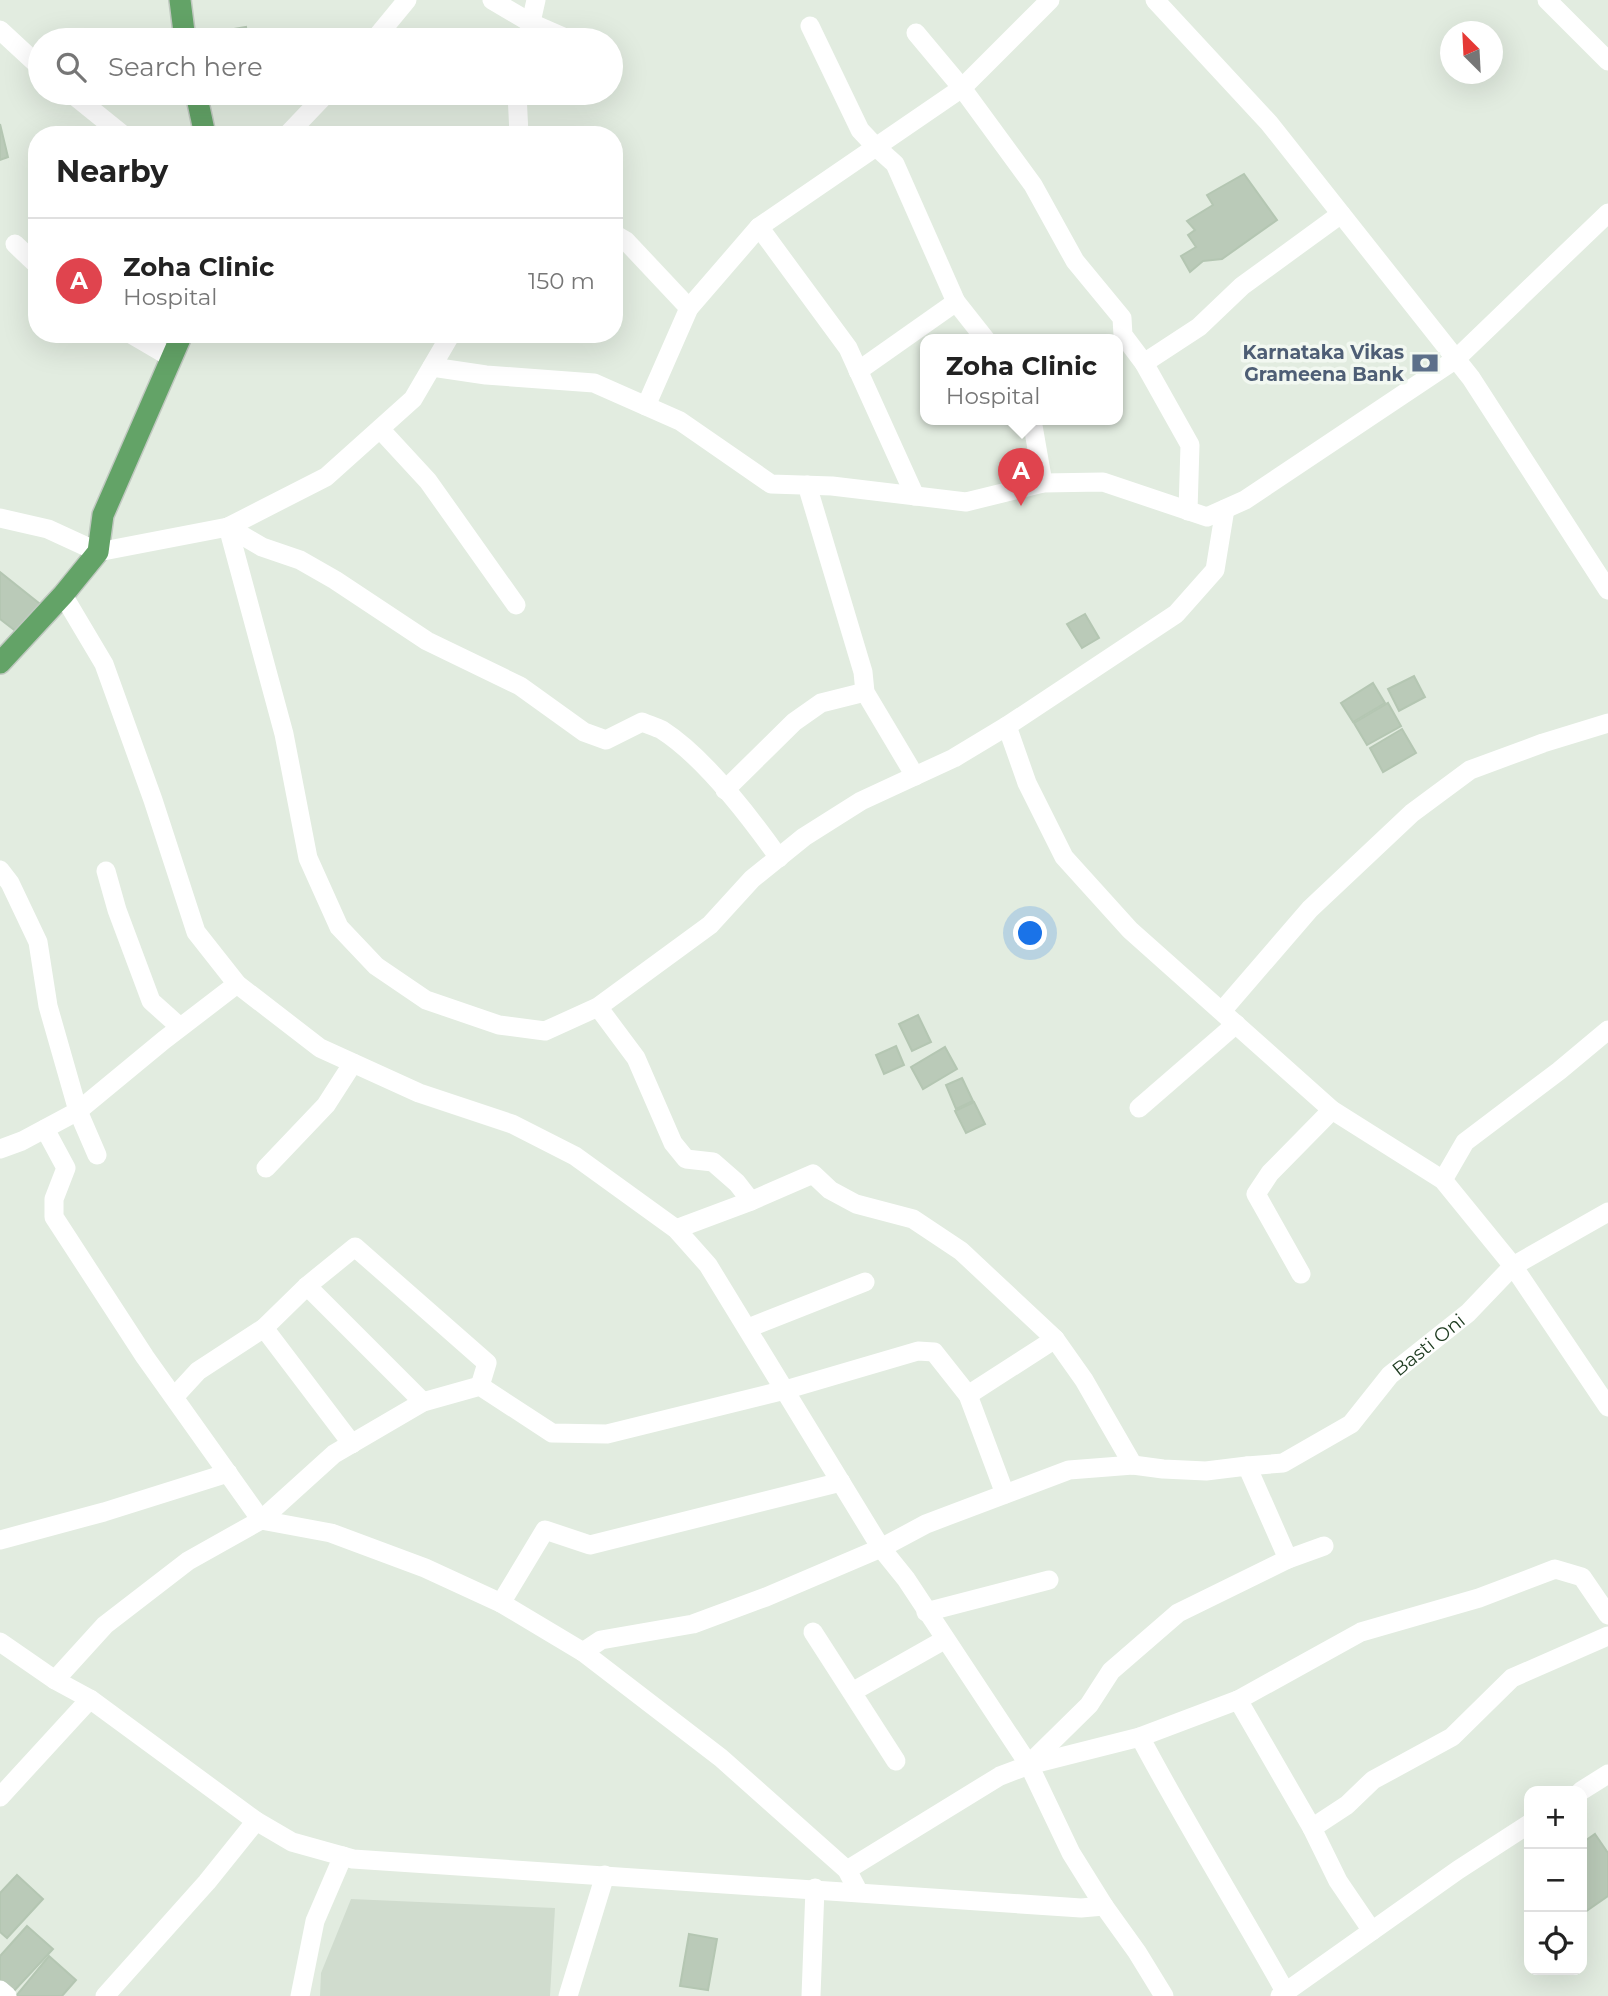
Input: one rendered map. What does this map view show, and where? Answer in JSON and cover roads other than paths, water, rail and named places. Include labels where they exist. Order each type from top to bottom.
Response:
[{"type":"main road","points":[[180,0],[184,28]]},
{"type":"main road","points":[[199,105],[203,126]]},
{"type":"main road","points":[[0,663],[63,595],[97,552],[103,515],[178,343]]},
{"type":"street","points":[[384,28],[407,0]]},
{"type":"street","points":[[492,0],[524,28]]},
{"type":"street","points":[[530,28],[536,0]]},
{"type":"street","points":[[646,406],[689,308],[759,227],[962,88],[1050,0]]},
{"type":"street","points":[[1155,0],[1269,123],[1471,378],[1608,590]]},
{"type":"street","points":[[1546,0],[1608,61]]},
{"type":"street","points":[[810,26],[860,130],[895,164],[957,302],[981,334]]},
{"type":"street","points":[[0,30],[28,56]]},
{"type":"street","points":[[916,33],[962,88],[1033,186],[1076,261],[1122,318],[1119,334]]},
{"type":"street","points":[[86,105],[112,126]]},
{"type":"street","points":[[296,126],[316,105]]},
{"type":"street","points":[[518,105],[519,126]]},
{"type":"street","points":[[432,367],[486,375],[594,383],[680,421],[771,484],[832,486],[966,502],[1043,482],[1103,482],[1207,517],[1245,500],[1456,359],[1608,213]]},
{"type":"street","points":[[1144,363],[1199,327],[1242,286],[1341,215]]},
{"type":"street","points":[[759,227],[848,348],[915,496]]},
{"type":"street","points":[[623,239],[689,308]]},
{"type":"street","points":[[15,244],[28,256]]},
{"type":"street","points":[[858,371],[957,302]]},
{"type":"street","points":[[1123,341],[1144,363],[1190,445],[1188,511]]},
{"type":"street","points":[[146,343],[172,358]]},
{"type":"street","points":[[0,518],[48,529],[97,552],[228,527],[326,477],[413,399],[447,343]]},
{"type":"street","points":[[1033,425],[1043,482]]},
{"type":"street","points":[[380,429],[428,481],[516,605]]},
{"type":"street","points":[[807,485],[863,671],[865,692],[915,776]]},
{"type":"street","points":[[228,527],[284,734],[308,858],[339,927],[376,966],[426,1000],[499,1025],[545,1031],[598,1007],[710,925],[752,879],[804,837],[861,801],[954,758],[1176,614],[1215,569],[1225,509]]},
{"type":"street","points":[[228,527],[262,547],[300,560],[427,640],[520,686],[584,732],[606,740],[642,722],[662,730],[698,761],[725,790],[779,858]]},
{"type":"street","points":[[63,595],[104,664],[153,800],[196,932],[237,984],[320,1048],[419,1093],[512,1125],[575,1156],[676,1229],[708,1265],[881,1548],[905,1579],[943,1640],[969,1674],[1029,1765],[1071,1853],[1164,1996]]},
{"type":"street","points":[[725,790],[794,722],[812,709],[821,703],[865,692]]},
{"type":"street","points":[[1139,1108],[1229,1017],[1310,909],[1412,813],[1470,770],[1608,723]]},
{"type":"street","points":[[1007,726],[1027,783],[1065,857],[1130,930],[1332,1110],[1444,1180],[1513,1266],[1608,1407]]},
{"type":"street","points":[[0,870],[10,883],[38,942],[48,1006],[78,1111],[97,1155]]},
{"type":"street","points":[[106,871],[117,910],[151,1001],[180,1027]]},
{"type":"street","points":[[0,1149],[78,1111],[237,984]]},
{"type":"street","points":[[598,1007],[636,1058],[673,1143],[686,1159],[713,1162],[737,1183],[751,1201]]},
{"type":"street","points":[[1444,1180],[1465,1142],[1608,1030]]},
{"type":"street","points":[[266,1168],[327,1105],[353,1063]]},
{"type":"street","points":[[1301,1274],[1256,1194],[1270,1173],[1332,1110]]},
{"type":"street","points":[[45,1129],[66,1168],[54,1199],[54,1217],[145,1357],[261,1520],[331,1533],[425,1568],[501,1603],[583,1652],[721,1758],[848,1870],[858,1891]]},
{"type":"street","points":[[676,1229],[813,1174],[830,1190],[856,1204],[913,1219],[961,1251],[1055,1339],[1084,1380],[1133,1465]]},
{"type":"street","name":"Basti Oni","points":[[583,1652],[601,1640],[693,1624],[766,1597],[881,1548],[926,1524],[1069,1470],[1133,1465],[1206,1471],[1283,1463],[1352,1424],[1390,1375],[1468,1313],[1513,1266],[1608,1212]]},
{"type":"street","points":[[174,1396],[198,1371],[264,1328],[307,1286],[355,1247],[487,1363],[480,1386]]},
{"type":"street","points":[[748,1328],[865,1282]]},
{"type":"street","points":[[307,1286],[423,1402]]},
{"type":"street","points":[[264,1328],[352,1444]]},
{"type":"street","points":[[968,1395],[1055,1339]]},
{"type":"street","points":[[55,1680],[104,1625],[188,1561],[261,1520],[334,1454],[423,1402],[480,1386],[552,1433],[607,1434],[785,1390],[918,1351],[934,1352],[968,1395],[1005,1493]]},
{"type":"street","points":[[1247,1466],[1288,1559]]},
{"type":"street","points":[[0,1541],[228,1473]]},
{"type":"street","points":[[501,1603],[545,1530],[590,1545],[841,1482]]},
{"type":"street","points":[[1029,1765],[1089,1705],[1111,1671],[1178,1613],[1288,1559],[1324,1546]]},
{"type":"street","points":[[848,1870],[1000,1776],[1029,1765],[1140,1737],[1238,1700],[1361,1632],[1479,1598],[1555,1569],[1582,1577],[1608,1615]]},
{"type":"street","points":[[926,1612],[1049,1580]]},
{"type":"street","points":[[813,1632],[896,1760]]},
{"type":"street","points":[[1312,1828],[1347,1805],[1373,1780],[1452,1737],[1512,1678],[1608,1636]]},
{"type":"street","points":[[852,1692],[943,1640]]},
{"type":"street","points":[[1,1642],[55,1680],[90,1699],[256,1821],[292,1842],[353,1859],[1081,1908],[1104,1906]]},
{"type":"street","points":[[0,1797],[90,1699]]},
{"type":"street","points":[[1238,1700],[1312,1828],[1338,1881],[1372,1931]]},
{"type":"street","points":[[1140,1737],[1187,1825],[1242,1914],[1283,1994],[1458,1870],[1524,1827]]},
{"type":"street","points":[[1587,1787],[1608,1774]]},
{"type":"street","points":[[105,1996],[207,1882],[256,1821]]},
{"type":"street","points":[[300,1996],[316,1921],[343,1856]]},
{"type":"street","points":[[568,1996],[605,1875]]},
{"type":"street","points":[[811,1996],[814,1888]]},
{"type":"street","points":[[0,1990],[7,1996]]},
{"type":"place","name":"Karnataka Vikas Grameena Bank","points":[[1425,363]]},
{"type":"place","name":"Zoha Clinic","points":[[1021,506]]}]
